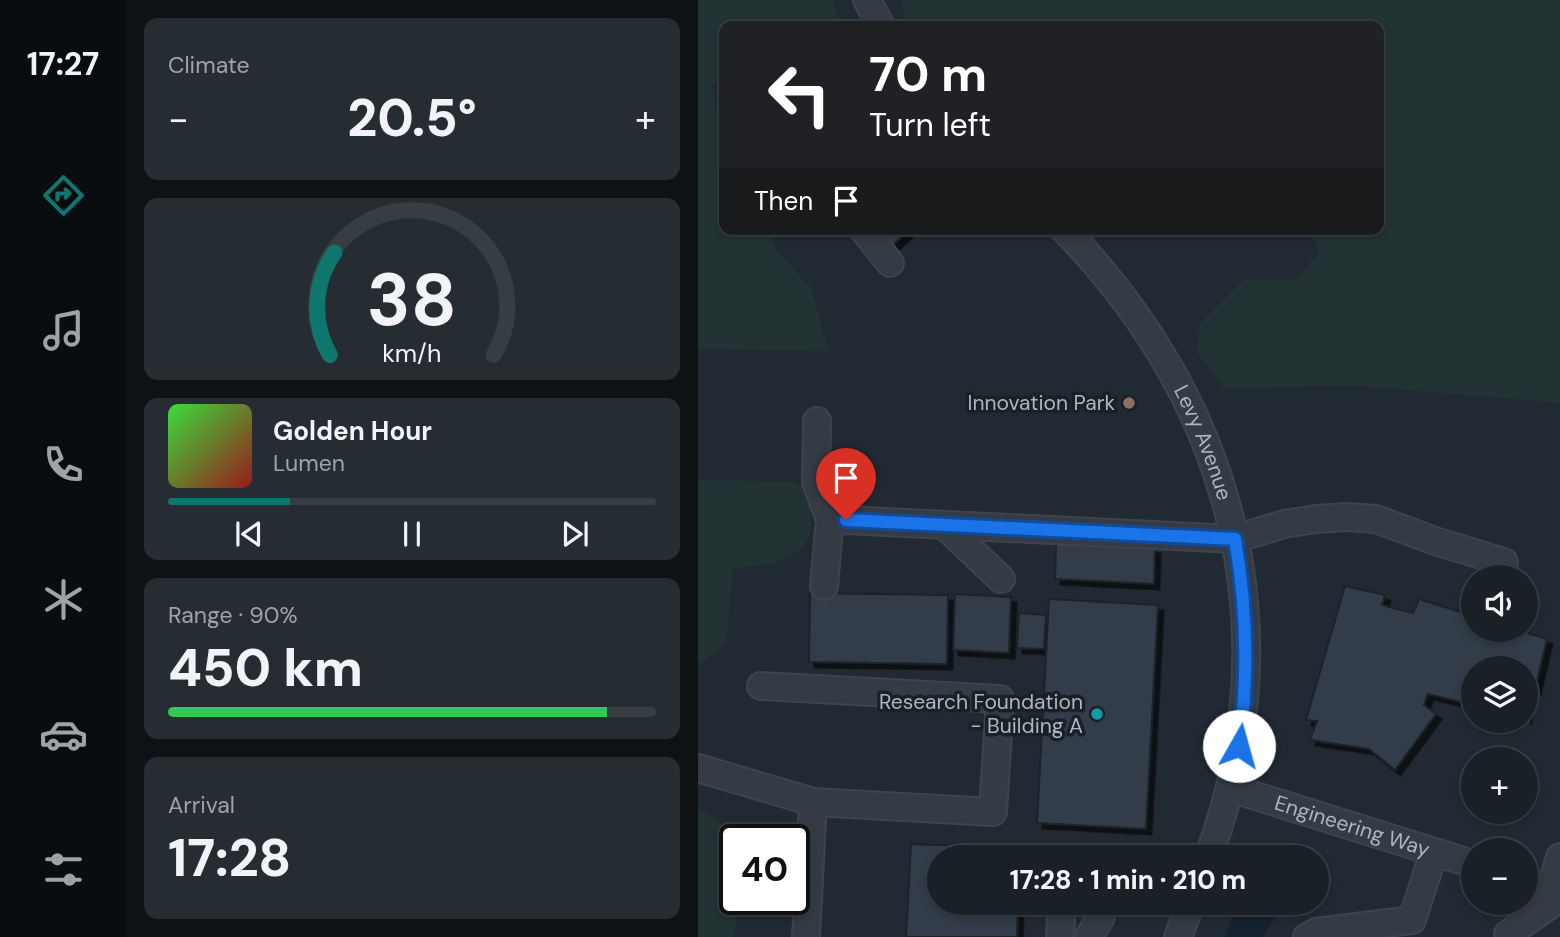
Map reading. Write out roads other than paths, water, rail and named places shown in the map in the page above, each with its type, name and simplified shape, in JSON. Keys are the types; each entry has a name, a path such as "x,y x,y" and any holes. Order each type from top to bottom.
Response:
{"street":[{"path":"867,0 878,21"},
{"path":"868,235 890,263"},
{"name":"Levy Avenue","path":"1069,235 1112,282 1158,346 1180,383 1221,482 1235,539 1246,625 1246,677 1240,741 1230,788 1212,845"},
{"path":"817,421 816,482 832,526"},
{"path":"824,586 826,537 835,522 846,520 1235,539 1284,524 1346,517 1376,519 1504,562"},
{"path":"944,525 1001,579"},
{"path":"698,768 813,802 993,813 1000,699 761,686"},
{"name":"Engineering Way","path":"1230,788 1461,860"},
{"path":"806,937 813,802"},
{"path":"1307,937 1316,932 1412,920 1434,852"},
{"path":"1508,934 1557,893 1560,857"},
{"path":"1538,886 1557,893"},
{"path":"1060,937 1061,915"},
{"path":"1089,937 1101,915"},
{"path":"1178,937 1186,915"}],"water":[{"path":"1233,915 1277,915 1263,937 1225,937"}],"place":[{"name":"Innovation Park","path":"1129,403"},
{"name":"Research Foundation - Building A","path":"1097,714"}]}
